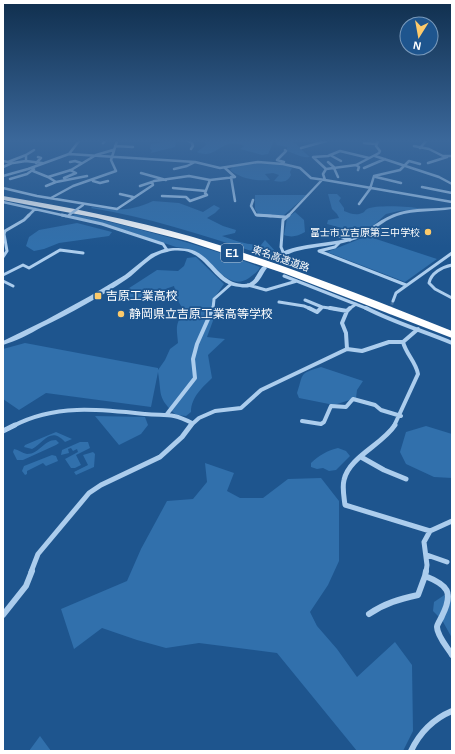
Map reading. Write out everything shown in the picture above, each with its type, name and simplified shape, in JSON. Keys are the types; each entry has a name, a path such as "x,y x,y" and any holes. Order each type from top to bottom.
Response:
{"highway":[{"name":"東名高速道路","path":"3,194 136,220 225,245 316,275 452,328"},
{"name":"東名高速道路","path":"3,198 110,219 195,241 314,281 452,335"}],"street":[{"path":"10,179 18,176"},
{"path":"64,178 68,176"},
{"path":"46,186 56,182 86,176"},
{"path":"51,198 56,194 76,185 101,176"},
{"path":"156,176 166,180"},
{"path":"140,186 152,182 192,176"},
{"path":"194,176 210,180 235,177 234,176"},
{"path":"309,176 311,178 370,189 452,202"},
{"path":"283,252 281,247 283,222 285,217 295,210 323,180 323,176"},
{"path":"359,204 370,189 374,176"},
{"path":"375,176 401,183"},
{"path":"436,176 452,184"},
{"path":"48,177 56,182"},
{"path":"231,177 235,201"},
{"path":"90,180 95,180 100,183 108,181"},
{"path":"162,196 186,198 190,201 207,195 205,193 210,180"},
{"path":"3,188 84,204 117,208 132,200 133,197 153,185 152,182"},
{"path":"76,185 84,187"},
{"path":"422,187 452,193"},
{"path":"173,188 206,191"},
{"path":"120,194 133,197"},
{"path":"253,200 251,206 256,215 285,217"},
{"path":"3,202 102,224 163,244 166,250"},
{"path":"68,216 84,204"},
{"path":"276,258 283,252 350,240 360,236 393,215 412,211 452,208"},
{"path":"3,257 7,251 4,243 5,231 24,220 35,209"},
{"path":"319,231 335,234 350,240"},
{"path":"339,243 335,247 319,251 406,285"},
{"path":"3,275 23,265 29,268 60,250 83,253"},
{"path":"3,343 40,327 136,271 150,256 166,250 183,250 194,252 220,276 235,286 248,285 266,290 298,281"},
{"path":"393,301 396,293 452,253"},
{"path":"452,265 446,266 433,275 430,278 429,283 435,289 452,298"},
{"path":"248,285 254,282 264,268"},
{"path":"284,276 356,304 387,319 418,329 452,343"},
{"path":"3,282 13,286"},
{"path":"167,414 176,399 186,391 195,378 193,358 197,344 213,311 214,299 231,284"},
{"path":"305,300 322,307 347,311"},
{"path":"279,302 304,306 317,312 322,307"},
{"path":"347,349 346,333 342,323 347,311 356,304"},
{"path":"387,319 389,314"},
{"path":"3,615 26,586 38,554 89,493 101,485 160,457 182,437 192,423 215,411 241,408 261,390 347,349 362,351 389,342 403,342 418,329"},
{"path":"403,342 404,348 418,368 418,374 401,416 382,441 352,465 345,477 345,505 430,531"},
{"path":"302,421 321,424 324,422 331,406 346,407 353,399 375,405 381,410 401,416"},
{"path":"3,431 26,419 42,414 85,408 152,415 175,415 192,423"},
{"path":"361,457 384,470 406,479"},
{"path":"368,614 395,600 418,595 425,576 427,565 427,555 424,542 430,531 452,521"},
{"path":"427,555 447,562"},
{"path":"425,576 442,583 446,587 449,598 442,618 437,626 438,632 452,655"},
{"path":"411,751 415,742 430,723 445,713 452,711"}],"shaded area":[{"path":"242,176 267,176 270,180 249,179"},
{"path":"278,176 290,176 284,181 274,181"},
{"path":"328,194 337,194 341,198 339,201 344,208 344,211 353,214 360,214 367,209 385,206 420,209 386,214 375,224 360,233 327,224 328,220 339,218 332,209"},
{"path":"255,195 307,195 283,216 258,214 255,209"},
{"path":"153,201 179,203 203,212 214,205 220,208 207,218 223,226 236,230 235,233 222,236 232,240 256,245 261,245 265,240 276,252 274,254 261,254 134,216 91,208 130,209"},
{"path":"295,212 304,220 305,232 295,236 284,235 287,218"},
{"path":"75,214 168,237 260,267 257,272 242,281 228,279 195,251 176,247 110,225 72,216"},
{"path":"77,223 112,232 109,236 59,243 34,251 26,246 29,237 39,230"},
{"path":"367,236 437,259 405,282 327,252"},
{"path":"196,257 224,284 212,301 214,318 207,337 225,339 208,355 212,378 195,397 191,412 186,416 176,415 163,400 160,391 158,372 151,407 46,393 19,410 3,399 3,349 25,343 158,368 158,370 170,349 178,343 178,323 185,312 178,301 174,286 151,296 140,298 125,296 123,292 157,270 178,271 184,266 187,258"},
{"path":"321,367 363,381 357,390 356,398 334,405 299,398 297,393 303,375 309,371"},
{"path":"95,416 145,417 148,425 141,434 119,445"},
{"path":"426,426 452,434 452,478 434,477 406,464 400,452 406,432"},
{"path":"56,432 72,439 65,442 60,437 51,436 47,437 32,449 24,447 25,445"},
{"path":"56,440 59,443 56,445 23,460 17,460 13,452 14,449 27,454 35,452 48,442"},
{"path":"80,442 88,442 90,448 76,455 81,465 71,468 65,459 78,452 77,449 73,451 71,448 68,449 69,453 61,455 62,450"},
{"path":"338,448 346,451 350,456 336,470 329,471 323,468 317,469 311,467 311,463 320,456"},
{"path":"93,452 95,454 94,467 76,475 74,472 88,465 83,455"},
{"path":"52,455 56,456 58,461 46,466 43,463 27,471 27,474 25,475 22,471 24,466"},
{"path":"205,463 234,473 227,491 240,498 263,498 288,479 321,478 339,501 339,561 328,585 310,612 317,626 337,649 357,677 395,642 412,665 413,731 403,751 357,751 277,653 199,643 166,648 102,628 74,649 61,609 127,581 141,549 167,501 193,499 207,482"},
{"path":"446,594 452,594 452,638 442,620 433,611 434,602"},
{"path":"40,736 51,751 29,751"}],"tunnel":[{"path":"390,309 393,301"},
{"path":"389,314 391,308"}],"place":[{"name":"富士市立吉原第三中学校","path":"428,232"},
{"name":"吉原工業高校","path":"98,296"},
{"name":"静岡県立吉原工業高等学校","path":"121,314"}]}
